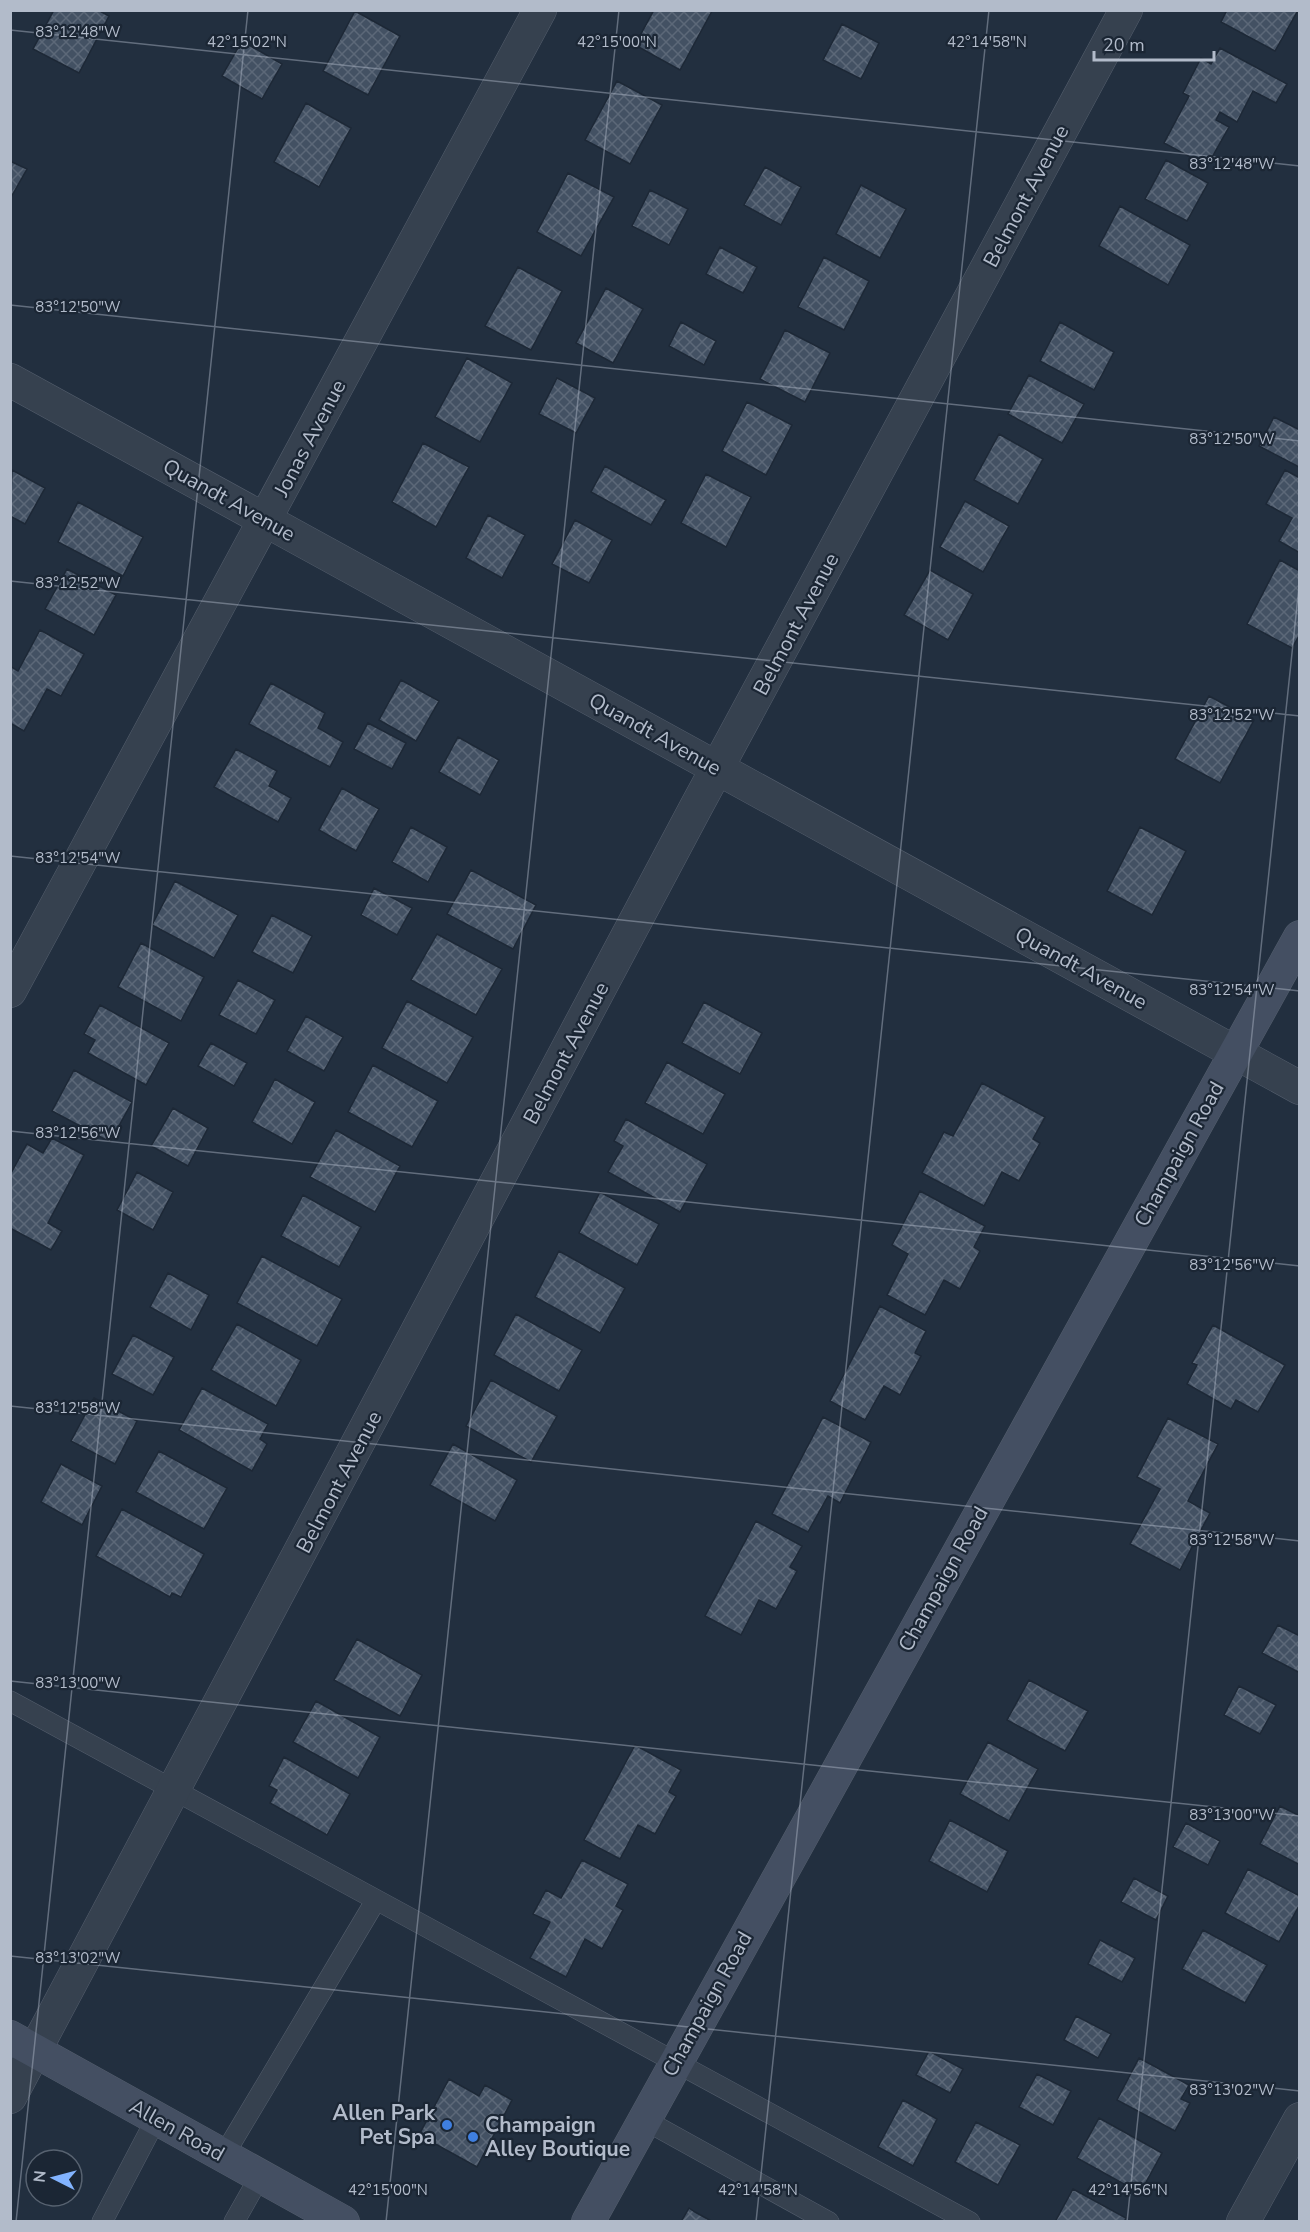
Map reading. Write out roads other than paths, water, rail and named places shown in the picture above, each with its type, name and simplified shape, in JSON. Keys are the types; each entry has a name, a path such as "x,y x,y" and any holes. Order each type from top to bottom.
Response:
{"street":[{"name":"Jonas Avenue","path":"10,992 540,10"},
{"name":"Belmont Avenue","path":"10,2097 23,2044 175,1791 718,769 1126,10"},
{"name":"Quandt Avenue","path":"10,380 1299,1088"},
{"name":"Champaign Road","path":"588,2222 675,2061 1299,937"},
{"name":"Allen Road","path":"23,2044 343,2222"},
{"path":"1243,2222 1299,2119"}],"lane":[{"path":"10,1701 970,2222"},
{"path":"224,2156 376,1900"},
{"path":"102,2222 156,2119"},
{"path":"644,2119 829,2222"},
{"path":"234,2222 260,2176"}],"place":[{"name":"Allen Park Pet Spa","path":"447,2125"},
{"name":"Champaign Alley Boutique","path":"473,2137"}]}
